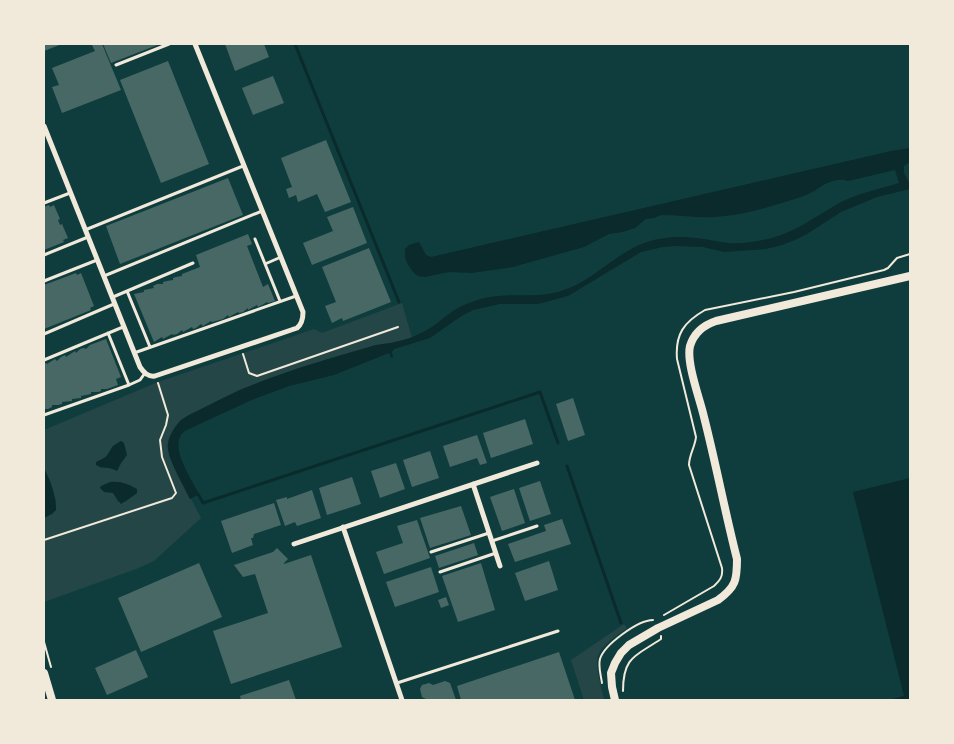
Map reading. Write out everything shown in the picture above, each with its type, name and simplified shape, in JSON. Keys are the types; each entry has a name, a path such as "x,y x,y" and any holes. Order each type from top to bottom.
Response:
{"street":[{"path":"44,126 134,353 145,373 155,376 300,326 303,312 195,44"},
{"path":"615,700 611,673 621,653 629,645 658,628 718,600 726,594 737,576 737,559 691,366 690,345 696,333 716,320 910,276"},
{"path":"294,544 536,463"},
{"path":"473,484 500,566"},
{"path":"343,528 402,700"},
{"path":"44,673 52,700"}],"lane":[{"path":"116,65 169,44"},
{"path":"85,230 244,166"},
{"path":"44,203 70,192"},
{"path":"104,276 262,211"},
{"path":"44,255 88,237"},
{"path":"255,239 280,301"},
{"path":"265,264 280,257"},
{"path":"44,281 97,260"},
{"path":"112,297 193,263"},
{"path":"127,291 150,347"},
{"path":"134,353 296,296"},
{"path":"44,334 115,304"},
{"path":"44,360 124,326"},
{"path":"108,333 129,385"},
{"path":"44,415 129,385 140,380 145,373"},
{"path":"492,541 537,526"},
{"path":"431,552 490,533"},
{"path":"440,572 496,553"},
{"path":"397,683 558,631"}],"path":[{"path":"660,617 714,586 723,574 689,465 689,458 696,437 678,359 677,349 681,331 696,315 705,310 794,292 884,270 897,258 910,254"},
{"path":"240,347 249,372 258,376 398,327"},
{"path":"44,540 172,498 176,493 162,456 160,440 168,415 155,376"},
{"path":"623,694 623,679 630,660 661,639 658,628"}],"shaded area":[{"path":"910,148 910,162 904,166 904,173 908,181 910,181 910,189 877,197 841,212 795,240 766,249 724,252 703,247 677,246 641,252 568,296 538,304 500,304 473,310 430,338 394,349 392,352 393,357 391,358 389,353 334,375 289,386 254,399 188,429 181,435 179,449 180,457 199,494 190,499 172,463 168,448 169,440 173,430 181,420 254,384 335,357 415,336 429,329 464,305 480,299 558,292 585,280 619,256 647,242 677,237 725,243 746,243 774,238 813,219 841,202 899,183 895,170 848,181 827,183 800,197 744,213 705,217 661,215 646,219 635,228 609,234 584,247 513,267 472,273 449,272 425,277 418,276 413,272 405,257 405,249 409,245 419,242 426,255 431,257"},
{"path":"402,303 412,338 376,345 299,368 239,390 181,421 173,431 169,456 201,518 154,561 44,602 44,518 56,510 56,501 44,468 44,430 158,382 314,329 322,333","holes":["121,441 125,458 117,470 110,467 100,468 103,458 108,455 113,446","117,482 128,485 137,493 125,502 118,502 113,493"]},
{"path":"121,441 124,443 127,455 117,471 96,465 96,462 106,457 113,446"},
{"path":"44,468 54,494 56,510 44,518"},
{"path":"910,478 910,700 888,700 904,696 853,492"},
{"path":"110,482 127,484 137,489 137,493 121,504 113,493 104,492 100,488"},
{"path":"624,624 627,628 614,637 600,651 597,658 598,674 604,700 584,700 571,660"}],"building":[{"path":"44,44 62,44 44,51"},
{"path":"102,44 121,90 62,113 52,87 59,85 52,68 95,51 92,45"},
{"path":"103,44 160,44 111,63"},
{"path":"225,44 264,44 269,57 235,71"},
{"path":"168,61 209,164 161,183 120,80"},
{"path":"273,76 284,103 253,115 242,88"},
{"path":"326,140 351,202 325,212 317,194 298,202 296,195 289,198 286,189 292,187 281,158"},
{"path":"228,178 243,215 120,264 106,226"},
{"path":"49,205 50,207 54,205 60,219 58,220 60,225 62,224 68,238 63,240 64,242 44,250 44,207"},
{"path":"353,207 367,243 312,265 303,243 333,231 327,217"},
{"path":"248,234 252,244 247,246 263,287 268,284 275,301 267,302 258,307 257,305 248,310 248,308 243,312 238,312 229,317 228,315 223,319 211,321 203,326 201,324 193,329 192,327 183,332 182,330 177,334 172,334 163,339 162,337 154,342 134,294 154,288 153,286 157,284 163,284 163,282 173,280 173,278 182,276 182,274 200,267 196,255"},
{"path":"369,248 391,302 343,321 342,318 332,323 325,306 336,302 322,267"},
{"path":"76,273 77,275 81,273 94,306 90,308 91,310 44,329 44,285"},
{"path":"106,339 121,377 116,379 118,385 101,389 98,392 91,392 91,394 81,396 81,398 72,399 72,401 62,402 62,404 52,405 48,409 44,409 44,364 55,359 57,361 65,355 66,357 75,351 76,353 80,349 86,349 90,345"},
{"path":"573,398 585,435 568,441 556,404"},
{"path":"525,419 533,444 491,458 483,433"},
{"path":"477,435 487,463 480,465 477,458 450,467 443,446"},
{"path":"430,451 439,478 412,487 403,460"},
{"path":"396,463 405,489 380,498 371,471"},
{"path":"352,477 361,504 327,515 319,488"},
{"path":"540,481 551,514 530,521 519,488"},
{"path":"514,489 525,523 502,531 490,497"},
{"path":"312,490 321,518 297,526 295,522 285,526 276,500 287,497 287,499"},
{"path":"274,503 281,525 254,534 253,538 251,538 253,545 232,553 221,521"},
{"path":"461,506 471,535 430,548 420,518"},
{"path":"562,519 571,544 515,562 508,544 546,531 544,525"},
{"path":"417,520 430,558 384,574 376,552 403,543 397,526"},
{"path":"474,543 478,555 439,568 435,556"},
{"path":"277,548 288,559 284,564 311,555 342,647 231,684 213,631 268,613 255,574 243,577 234,565 273,552"},
{"path":"549,561 558,590 525,601 515,573"},
{"path":"199,563 222,617 141,652 118,598"},
{"path":"481,563 495,610 458,622 442,576"},
{"path":"431,567 439,592 395,607 386,582"},
{"path":"446,597 449,605 441,608 438,600"},
{"path":"136,650 148,677 107,695 95,668"},
{"path":"559,652 575,700 461,700 457,686"},
{"path":"289,680 296,700 241,700 240,696"},
{"path":"445,681 450,683 456,700 427,700 422,697 420,689 422,685 429,683 433,685"}],"waterway":[{"path":"295,44 399,302"},
{"path":"198,494 203,503 540,392 558,443"},
{"path":"567,466 621,623"}]}
